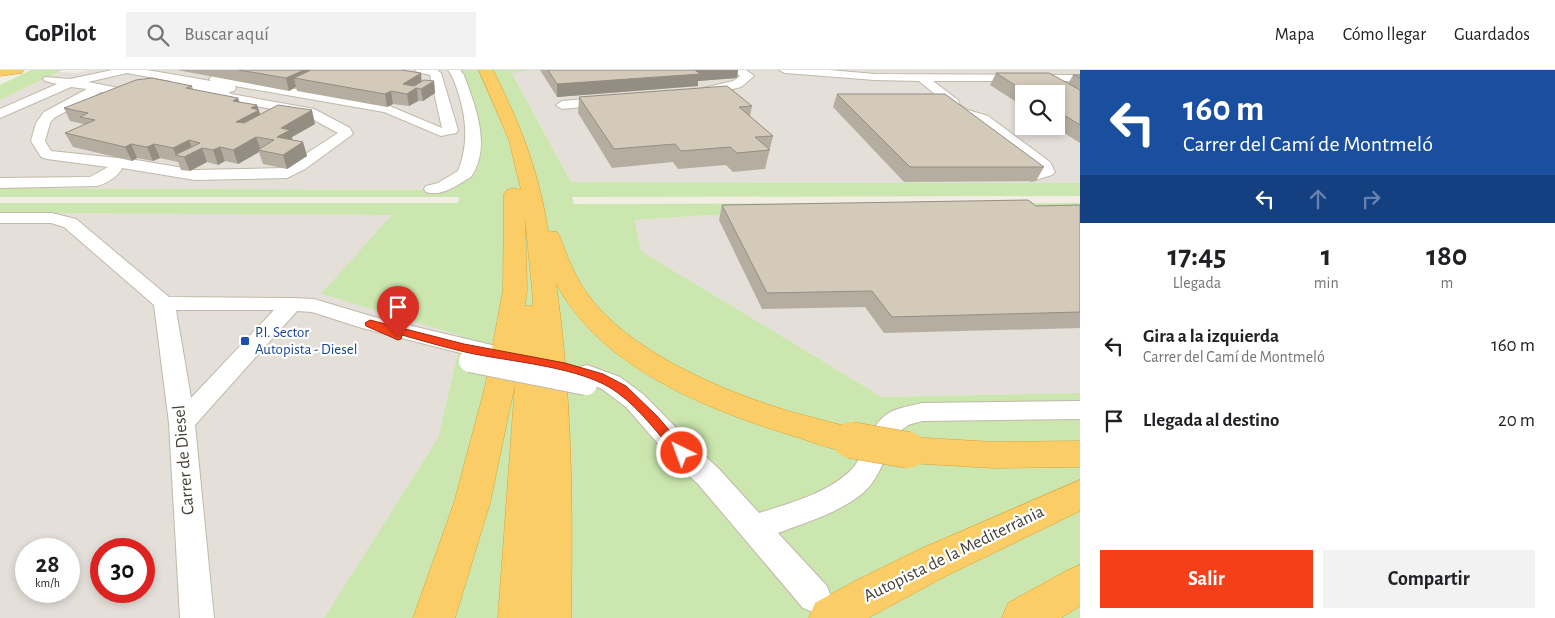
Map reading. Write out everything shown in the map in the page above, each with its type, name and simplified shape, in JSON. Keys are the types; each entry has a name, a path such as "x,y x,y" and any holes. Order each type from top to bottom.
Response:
{"highway":[{"path":"0,72 17,70"},
{"path":"474,70 490,104 515,175 545,291 550,341 555,494 550,618"},
{"path":"486,70 505,110 522,221 529,291 531,340 520,618"},
{"path":"515,175 535,187 554,255 564,275 589,313 607,330 657,366 729,402 769,417 851,440 908,450 947,454 1021,456 1080,454"},
{"path":"434,618 472,503 500,387 515,290 515,175"},
{"name":"Autopista de la Mediterrània","path":"823,608 867,596 924,567 1080,495"},
{"path":"1024,618 1080,584"}],"street":[{"path":"0,102 61,81 103,70"},
{"path":"0,108 61,81 127,70 174,74 387,110 441,132 449,132 451,130 435,73 416,73"},
{"path":"432,189 443,188 465,174 475,137 474,124 458,75 454,70"},
{"path":"785,70 875,77 918,74 1080,78"},
{"path":"686,96 737,84 746,72"},
{"path":"174,74 288,98 290,104 175,85 174,74"},
{"path":"918,74 954,103 953,106 957,109 983,119 1045,165 1047,172 1032,176"},
{"path":"1036,77 1050,85"},
{"path":"0,121 56,97 59,94 61,81"},
{"path":"0,114 61,81 99,88 124,93 182,89 309,112 345,131 346,134 300,166 287,172 195,175 136,165 46,154 38,141 43,123 62,106 99,88"},
{"path":"562,105 620,100"},
{"path":"424,125 446,111"},
{"path":"0,182 90,182 97,181 114,169"},
{"path":"0,218 52,218 70,223 164,303 292,304 328,309 370,323 586,378 682,453 708,476 823,608"},
{"name":"Carrer de Diesel","path":"164,303 182,423 197,618"},
{"path":"182,423 292,304"},
{"path":"370,323 398,337 470,361 586,378"},
{"path":"754,528 796,514 852,485 865,472 886,429 892,423 905,416 922,412 1080,410"}],"shaded area":[{"path":"90,70 459,70 472,101 482,136 475,174 450,190 0,188 0,100 58,72 77,73"},
{"path":"531,70 1080,70 1080,183 571,182 512,72"},
{"path":"1080,209 1080,393 882,397 641,251 635,220 709,215"},
{"path":"0,213 393,215 321,294 462,336 438,438 324,618 0,618"}],"green space":[{"path":"31,70 62,70 0,100 0,85"},
{"path":"459,70 531,70 512,73 571,182 1080,183 1080,196 572,197 574,204 1080,203 1080,209 709,215 635,220 641,251 882,397 1080,393 1080,618 324,618 438,438 462,336 321,294 392,215 0,213 0,203 458,203 459,197 0,197 0,188 450,190 475,174 481,136 472,101"}],"building":[{"path":"239,70 304,70 286,78"},
{"path":"311,70 401,70 421,73 403,84 414,86 424,80 434,81 421,89 416,88 407,94 391,91 385,94 294,78"},
{"path":"548,70 695,70 700,74 557,84"},
{"path":"996,73 1049,73 1080,90 1080,125 1065,116 1065,85 1015,85"},
{"path":"152,78 192,86 186,88 238,98 233,101 257,105 251,108 259,110 236,122 244,123 278,105 312,110 281,128 290,130 277,137 303,142 283,155 258,150 274,140 256,137 233,150 220,147 213,150 202,148 184,157 175,155 200,143 189,140 173,148 154,144 147,147 131,144 125,147 65,133 95,120 80,117 88,113 64,108 136,80"},
{"path":"727,86 752,106 739,107 773,136 755,137 770,150 737,153 730,147 681,151 675,144 614,149 579,97"},
{"path":"837,94 945,94 1044,167 910,167"},
{"path":"1028,200 1036,206 1080,205 1080,312 892,317 872,291 767,293 722,205"}],"place":[{"name":"P.I. Sector Autopista - Diesel","path":"245,341"}],"route":[{"path":"398,337 370,323 464,348 565,367 598,377 622,390 635,401 682,453"}]}
